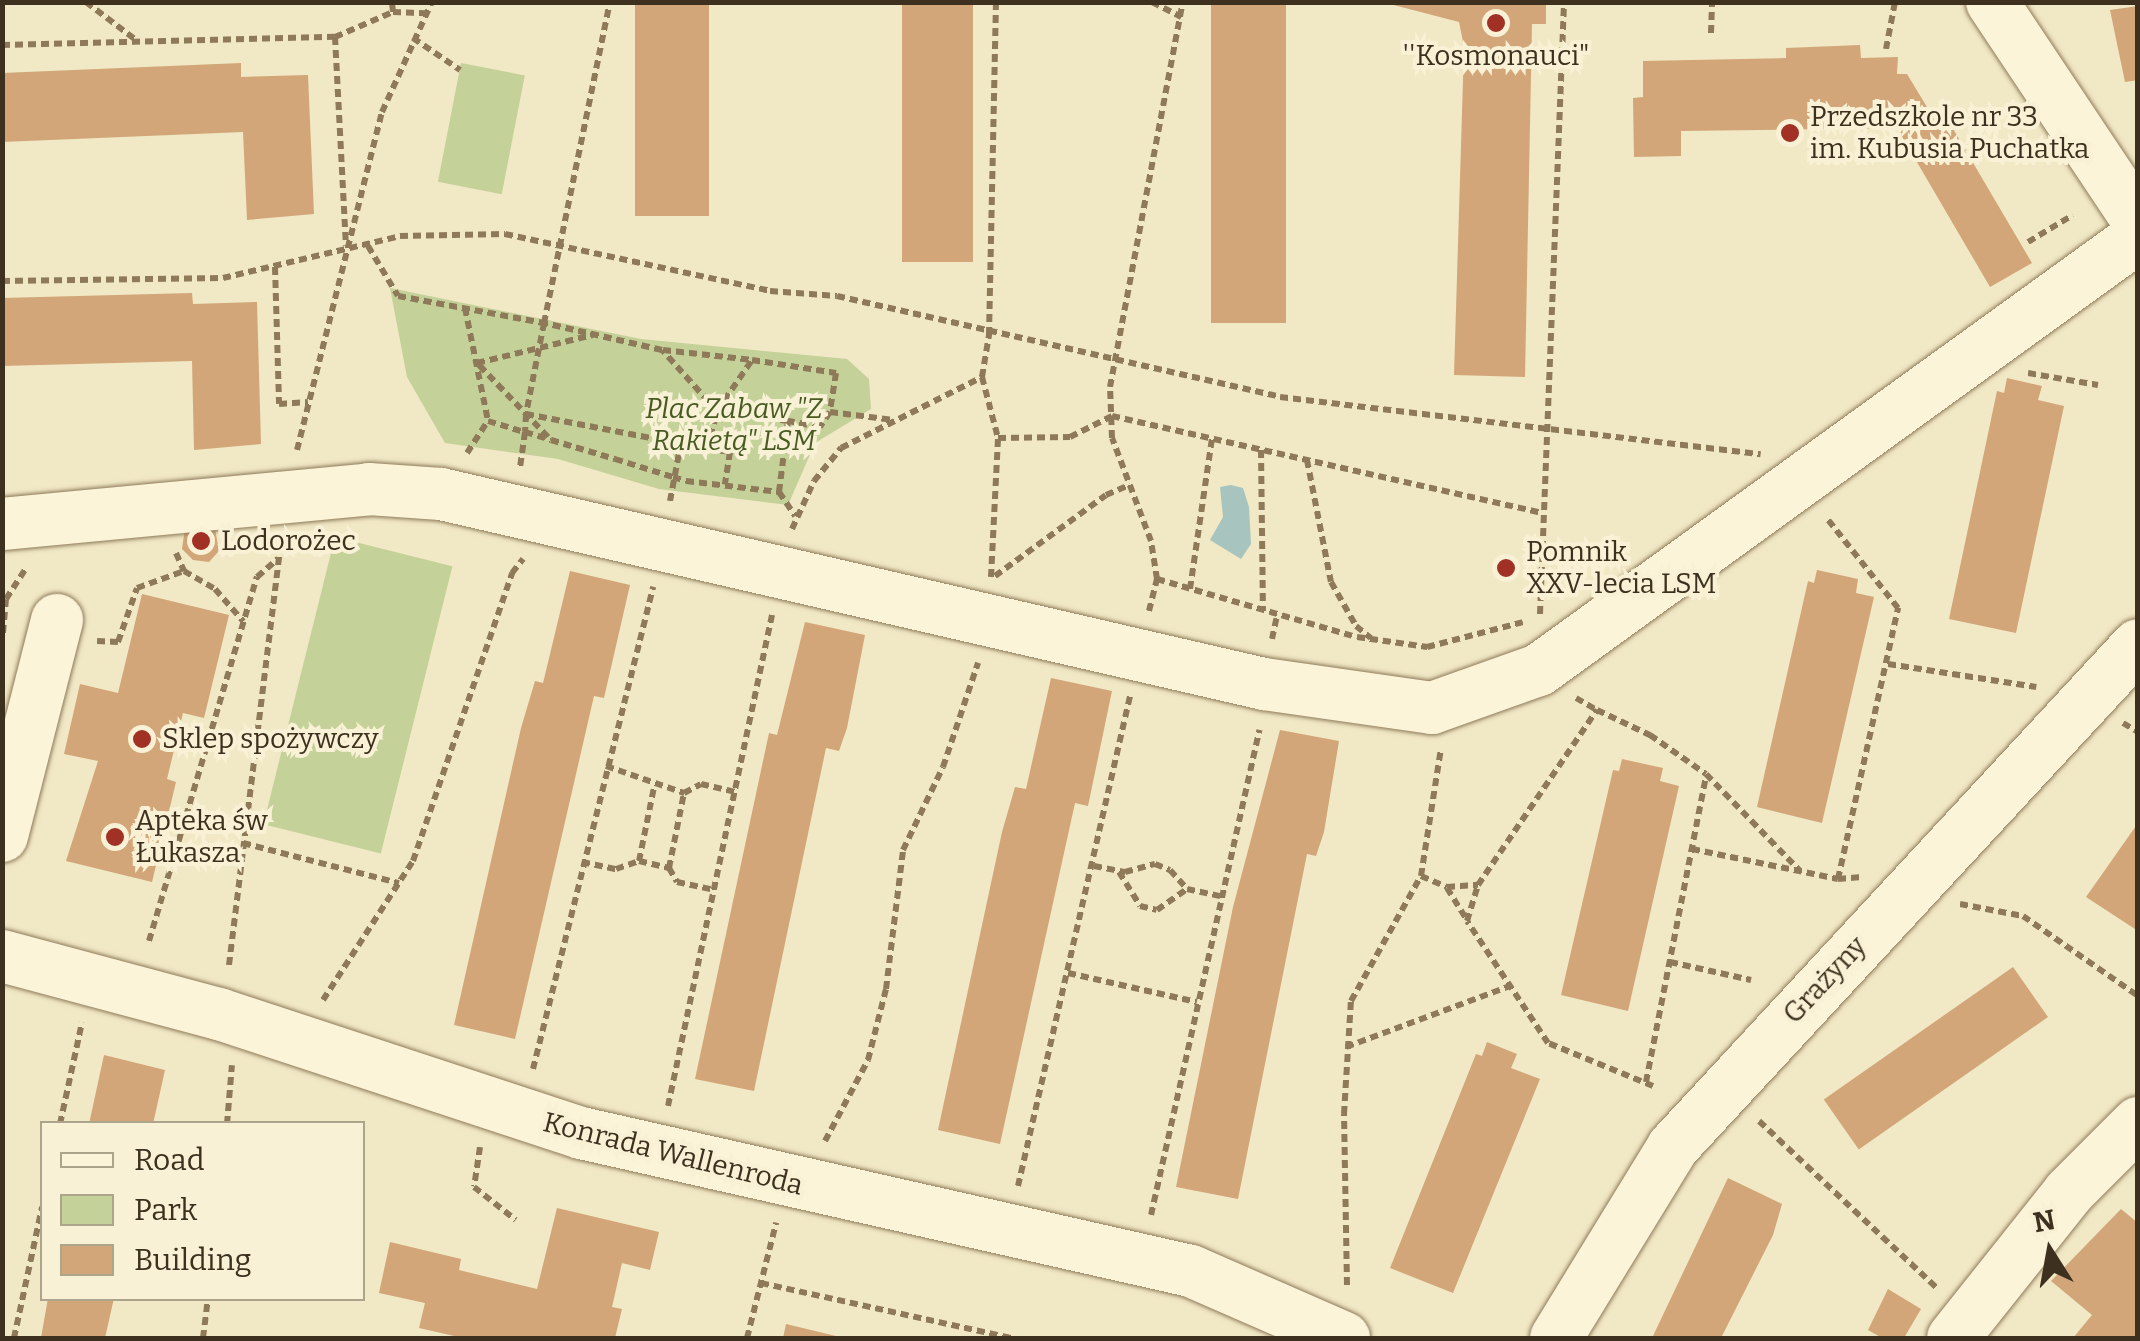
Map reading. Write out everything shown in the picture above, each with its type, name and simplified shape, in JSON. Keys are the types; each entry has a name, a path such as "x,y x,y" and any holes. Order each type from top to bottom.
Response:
{"street":[{"path":"1998,4 2138,221"},
{"path":"2,524 369,488 441,494 663,547 991,600 1138,654 1270,685 1376,705 1444,706 1539,670 1808,470 2138,237"},
{"path":"2,836 37,631"},
{"name":"Grażyny","path":"1556,1338 1673,1147 2136,649"},
{"name":"Konrada Wallenroda","path":"2,956 218,1013 581,1133 1191,1271 1344,1338"},
{"path":"1947,1315 2138,1123"}],"path":[{"path":"86,2 137,41"},
{"path":"392,2 393,12"},
{"path":"229,965 286,496 382,112 432,2"},
{"path":"526,414 610,2"},
{"path":"1152,2 1181,17"},
{"path":"1017,1188 1157,579 1152,541 1112,438 1114,355 1183,2"},
{"path":"1564,2 1541,513 1539,670 1596,710 1650,736 1706,774 1800,871"},
{"path":"1711,33 1712,2"},
{"path":"1886,48 1895,2"},
{"path":"2,44 335,37 393,12 426,13"},
{"path":"335,37 346,252"},
{"path":"413,38 460,70"},
{"path":"2028,242 2073,215"},
{"path":"2,281 223,278 346,252 400,236 468,233 560,242 770,291 837,296 1042,348 1114,355 1280,397 1808,470 1898,608 1838,880 1692,848"},
{"path":"368,246 398,296 599,334 662,350 836,373 830,412 820,427 717,411 662,350"},
{"path":"275,267 279,404 308,402"},
{"path":"465,308 488,421 673,477 779,492"},
{"path":"477,363 599,334"},
{"path":"707,449 717,411 752,360"},
{"path":"477,363 551,440"},
{"path":"823,1146 868,1060 886,989 903,850 944,766 991,600 998,438 982,377"},
{"path":"830,412 898,420"},
{"path":"526,414 730,452 725,486"},
{"path":"998,438 1070,438 1112,416 1541,513"},
{"path":"788,422 779,492 795,517"},
{"path":"1190,588 1212,439"},
{"path":"673,477 681,443"},
{"path":"1261,450 1264,611"},
{"path":"1307,460 1331,582 1356,626 1372,639"},
{"path":"991,600 1106,495 1130,485"},
{"path":"157,509 184,571 215,590 244,622"},
{"path":"60,519 6,599 37,631 118,642 137,588 184,571"},
{"path":"323,1000 413,862 512,572 556,520"},
{"path":"532,1070 663,547"},
{"path":"149,942 257,577 278,559"},
{"path":"1157,579 1372,639 1427,647 1540,616"},
{"path":"1888,664 2036,687"},
{"path":"1151,1217 1270,685"},
{"path":"1348,1285 1346,1047 1351,1001 1421,876 1444,706"},
{"path":"1468,921 1478,885 1596,710"},
{"path":"606,766 644,774 654,786 684,793 701,784 734,792"},
{"path":"1447,887 1548,1043 1650,1084 1706,774"},
{"path":"638,860 654,786"},
{"path":"684,793 669,868 677,882 714,890"},
{"path":"244,843 399,882"},
{"path":"582,862 616,869 638,860 669,868"},
{"path":"1094,866 1118,871 1155,864 1170,870 1187,890 1220,896"},
{"path":"1118,871 1140,906 1158,910 1187,890"},
{"path":"1421,876 1447,887 1478,885"},
{"path":"1955,904 2023,916 2138,996"},
{"path":"1670,962 1751,980"},
{"path":"1068,973 1197,1002"},
{"path":"1346,1047 1510,986"},
{"path":"61,1121 84,1011"},
{"path":"227,1121 233,1054"},
{"path":"1752,1114 1947,1315"},
{"path":"481,1140 474,1187 516,1220"},
{"path":"747,1338 778,1212"},
{"path":"14,1338 40,1216"},
{"path":"761,1283 1012,1338"},
{"path":"203,1338 208,1301"}],"green space":[{"path":"461,63 525,75 502,194 438,182"},
{"name":"Plac Zabaw \"Z Rakietą\" LSM","path":"390,288 641,339 847,359 869,379 871,409 815,443 788,505 659,489 558,459 445,443 407,377"},
{"path":"335,537 452,566 381,853 263,824"}],"water":[{"path":"1220,487 1243,488 1249,507 1251,544 1241,559 1210,540 1223,517"}],"building":[{"path":"635,2 709,2 709,216 635,216"},
{"path":"902,2 973,2 973,262 902,262"},
{"path":"1211,2 1286,2 1286,323 1211,323"},
{"path":"1382,2 1546,2 1546,24 1532,24 1525,377 1454,375 1464,47 1459,22"},
{"path":"2138,6 2138,80 2125,82 2110,10"},
{"path":"1860,45 1861,58 1898,57 1897,74 1907,74 1939,127 1949,122 2032,263 1990,287 1897,128 1681,131 1681,156 1634,157 1633,98 1643,97 1643,61 1786,58 1786,48"},
{"path":"241,63 241,77 308,75 314,214 247,220 243,132 2,142 2,73"},
{"path":"192,293 193,304 257,302 261,444 194,450 192,361 2,366 2,298"},
{"path":"2007,378 2042,386 2038,400 2064,406 2016,633 1949,619 1997,391 2004,393"},
{"name":"Lodorożec","path":"214,523 219,551 209,562 193,560 182,549 185,528"},
{"path":"1817,570 1858,579 1856,593 1874,597 1822,823 1757,807 1808,581 1814,583"},
{"path":"570,571 630,585 604,698 594,696 515,1039 454,1025 521,728 535,681 543,683"},
{"path":"142,594 229,615 204,718 183,713 167,779 176,782 152,882 66,861 98,761 64,754 80,684 118,693"},
{"path":"805,622 865,635 847,728 839,751 826,748 754,1091 695,1079 769,733 777,735"},
{"path":"1051,678 1112,691 1088,806 1075,803 1000,1144 938,1130 1002,832 1015,787 1026,789"},
{"path":"1280,730 1339,741 1324,832 1316,856 1307,854 1238,1199 1176,1187 1233,907"},
{"path":"1622,759 1663,768 1660,781 1679,786 1628,1011 1561,995 1613,770 1619,771"},
{"path":"2138,823 2138,931 2086,897"},
{"path":"2013,967 2048,1017 1859,1149 1824,1099"},
{"path":"1487,1042 1517,1054 1511,1068 1540,1079 1453,1293 1390,1268 1476,1054 1482,1056"},
{"path":"104,1055 165,1070 154,1121 90,1121"},
{"path":"1728,1178 1782,1204 1773,1235 1721,1338 1652,1338"},
{"path":"557,1208 659,1232 650,1270 622,1263 612,1307 622,1309 615,1338 463,1338 419,1328 425,1303 379,1293 390,1242 461,1259 459,1270 537,1289"},
{"path":"2121,1209 2138,1223 2138,1338 2073,1338 2092,1315 2051,1281"},
{"path":"1888,1289 1921,1309 1904,1338 1882,1338 1868,1330"},
{"path":"47,1301 113,1301 105,1338 41,1338"},
{"path":"786,1324 840,1337 840,1338 783,1338"}],"place":[{"name":"''Kosmonauci\"","path":"1496,23"},
{"name":"Przedszkole nr 33 im. Kubusia Puchatka","path":"1790,133"},
{"name":"Lodorożec","path":"201,541"},
{"name":"Pomnik XXV-lecia LSM","path":"1506,568"},
{"name":"Sklep spożywczy","path":"142,739"},
{"name":"Apteka św Łukasza","path":"115,837"}]}
